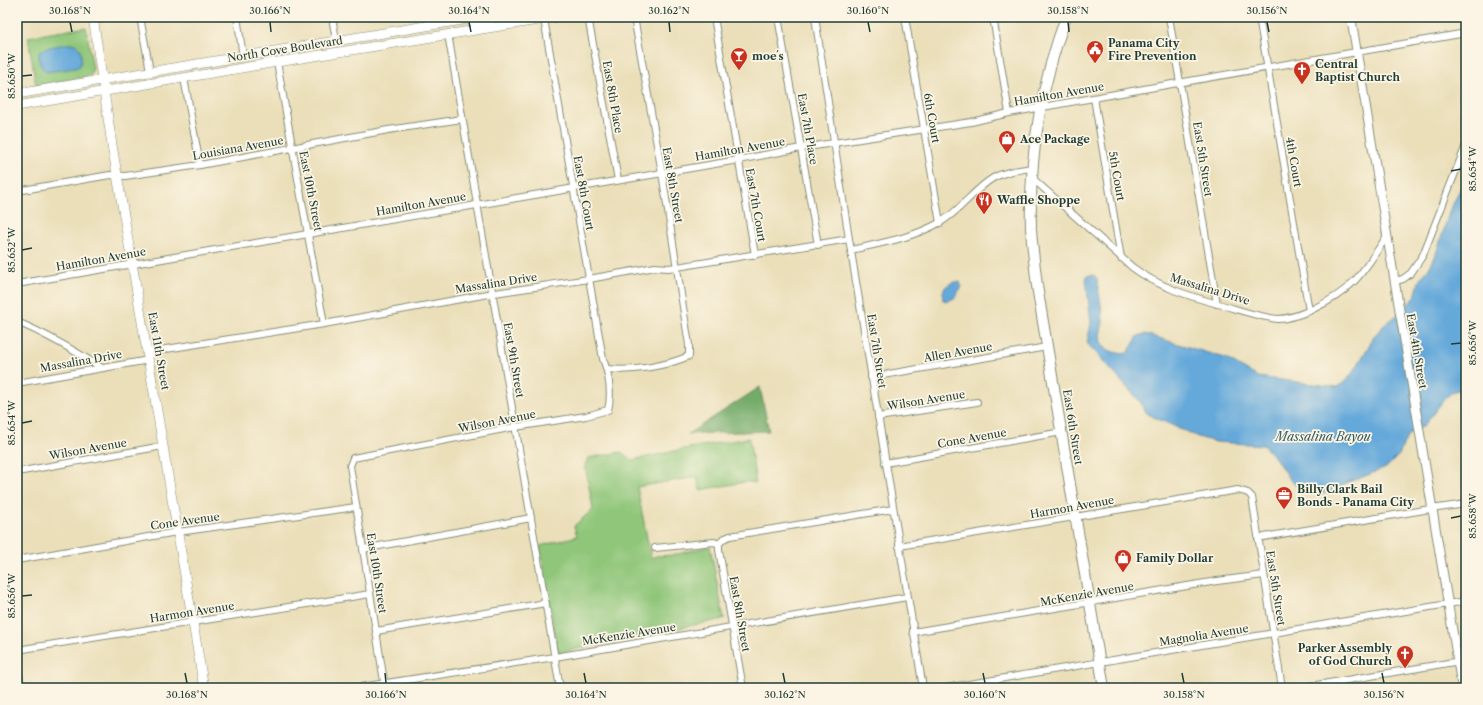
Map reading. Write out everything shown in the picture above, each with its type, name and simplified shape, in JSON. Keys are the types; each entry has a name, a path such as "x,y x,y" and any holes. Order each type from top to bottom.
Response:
{"main road":[{"name":"East 11th Street","path":"93,17 132,264 204,688"},
{"name":"North Cove Boulevard","path":"17,94 336,40 429,21 480,17"},
{"path":"448,34 453,29 462,25 496,17"},
{"name":"North Cove Boulevard","path":"17,106 557,17"},
{"name":"East 6th Street","path":"1066,17 1051,64 1040,108 1032,173 1032,244 1047,348 1104,688"},
{"path":"375,46 396,38 424,32 429,21"},
{"path":"277,62 291,53 327,46 336,40"}],"street":[{"path":"140,17 150,71"},
{"path":"237,17 243,56"},
{"path":"332,17 336,40"},
{"name":"East 8th Place","path":"588,17 618,180"},
{"name":"East 8th Street","path":"607,369 621,371 650,367 681,360 689,356 689,345 662,173 634,17"},
{"name":"East 7th Court","path":"714,17 755,255"},
{"name":"East 7th Place","path":"778,17 818,244"},
{"name":"East 7th Street","path":"815,17 850,250 923,688"},
{"name":"6th Court","path":"905,17 940,223"},
{"path":"993,17 1009,113"},
{"name":"East 5th Street","path":"1169,17 1216,304"},
{"name":"4th Court","path":"1259,17 1308,311"},
{"name":"East 4th Street","path":"1351,17 1448,604 1462,661 1462,688"},
{"name":"East 8th Court","path":"544,19 603,359 607,369"},
{"name":"Hamilton Avenue","path":"17,284 801,148 923,128 971,122 1009,113 1466,33"},
{"name":"East 9th Street","path":"448,34 560,688"},
{"name":"East 10th Street","path":"277,62 324,324"},
{"path":"184,78 200,165"},
{"name":"5th Court","path":"1094,98 1121,258"},
{"name":"Louisiana Avenue","path":"17,191 110,175 118,176 200,165 388,130 462,119"},
{"path":"1395,281 1403,279 1411,273 1423,255 1466,145"},
{"path":"850,250 904,238 940,223 994,178 1010,172 1032,173"},
{"name":"Massalina Drive","path":"1032,173 1121,258 1142,275 1163,286 1216,304 1278,319 1288,318 1308,311 1330,300 1353,284 1365,270 1387,236"},
{"name":"Massalina Drive","path":"17,383 102,368 148,356 492,293 589,279 655,267 677,267 849,239"},
{"path":"17,322 55,340 102,368"},
{"name":"Allen Avenue","path":"871,377 1047,348"},
{"name":"Wilson Avenue","path":"351,461 357,457 515,427 586,416 608,410 610,401 607,369"},
{"name":"Wilson Avenue","path":"878,418 977,402"},
{"name":"Cone Avenue","path":"885,463 1062,432"},
{"name":"Wilson Avenue","path":"17,472 163,446"},
{"name":"East 10th Street","path":"351,461 350,466 356,507 384,686"},
{"name":"Harmon Avenue","path":"899,546 1238,490 1248,493"},
{"name":"East 5th Street","path":"1248,493 1252,497 1282,688"},
{"path":"1258,538 1466,504"},
{"name":"Cone Avenue","path":"17,560 178,532 356,507"},
{"path":"655,548 714,542 719,544 723,538 730,536 893,509"},
{"path":"363,549 531,518"},
{"name":"East 8th Street","path":"719,544 718,550 743,688"},
{"name":"McKenzie Avenue","path":"913,632 1217,581 1264,575"},
{"name":"Harmon Avenue","path":"17,650 370,594"},
{"name":"McKenzie Avenue","path":"354,688 384,686 732,628 907,597"},
{"name":"Magnolia Avenue","path":"945,688 1466,601"},
{"path":"376,631 546,603"},
{"path":"17,660 21,688"},
{"path":"1299,688 1462,661"}],"green space":[{"path":"86,27 93,69 91,75 36,86 28,37"},
{"path":"760,387 769,431 688,434"},
{"path":"749,438 756,483 745,482 700,490 697,477 637,487 651,558 656,556 674,555 710,546 724,619 558,653 540,546 577,536 574,526 593,509 585,465 588,458 621,452 633,460 689,448"}],"water":[{"path":"75,44 79,47 81,55 80,66 46,72 40,63 40,51 50,47"},
{"name":"Massalina Bayou","path":"1466,176 1466,389 1454,391 1445,398 1423,427 1414,429 1407,437 1399,455 1386,468 1344,484 1339,489 1317,494 1300,489 1289,479 1276,459 1263,445 1215,442 1198,437 1147,414 1140,402 1087,343 1091,323 1086,280 1087,276 1091,275 1097,278 1103,322 1100,335 1102,344 1107,349 1114,352 1128,353 1138,336 1145,334 1225,358 1258,377 1338,387 1348,379 1356,368 1375,335 1415,297 1420,278 1428,270 1435,257 1449,213"},
{"path":"955,282 960,282 961,286 956,297 948,301 943,300 944,288"}],"place":[{"name":"Panama City Fire Prevention","path":"1095,64"},
{"name":"moe´s","path":"739,71"},
{"name":"Central Baptist Church","path":"1302,85"},
{"name":"Ace Package","path":"1007,154"},
{"name":"Waffle Shoppe","path":"984,215"},
{"name":"Billy Clark Bail Bonds - Panama City","path":"1284,510"},
{"name":"Family Dollar","path":"1123,573"},
{"name":"Parker Assembly of God Church","path":"1405,669"}]}
